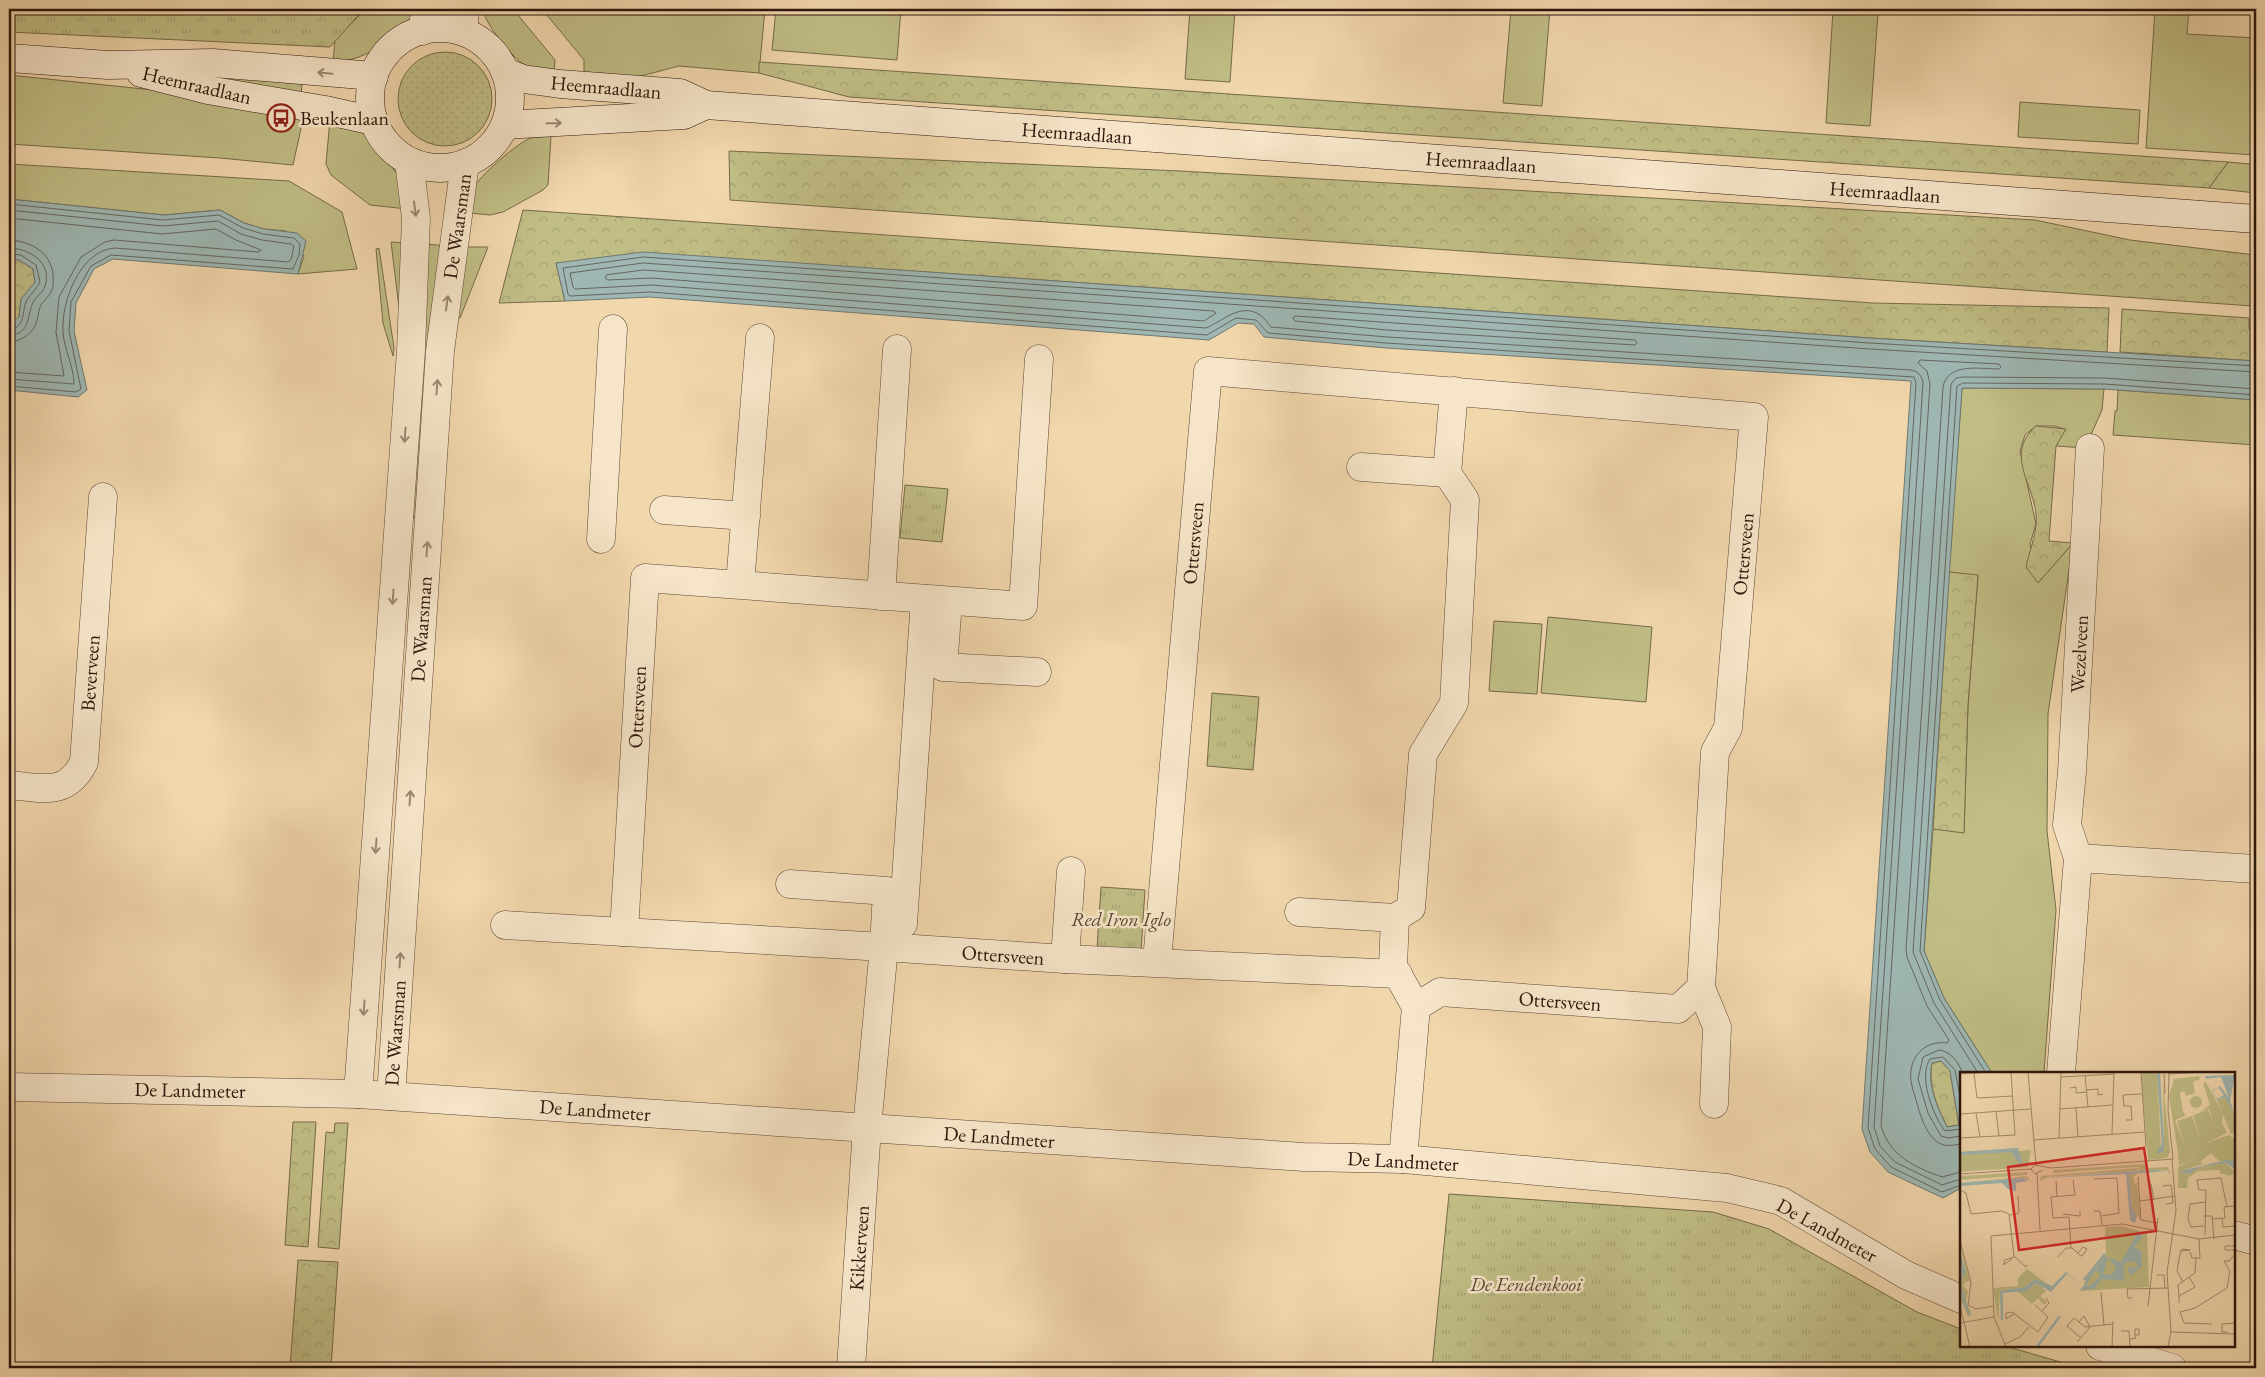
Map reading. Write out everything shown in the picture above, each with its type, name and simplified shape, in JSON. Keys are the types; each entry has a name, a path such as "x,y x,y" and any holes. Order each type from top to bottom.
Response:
{"street":[{"path":"424,20 443,28 464,21 481,42 495,55 505,72 510,90 510,108 505,125 496,141 482,154 466,163 447,168 428,167 409,161 388,144 374,121 371,106 374,76 381,61 392,48 406,38 424,20"},
{"name":"Heemraadlaan","path":"9,58 108,65 213,62 374,76"},
{"name":"Heemraadlaan","path":"108,65 208,90 318,109 374,121"},
{"name":"Heemraadlaan","path":"505,72 523,79 560,84 680,93 706,105 2256,219"},
{"name":"Heemraadlaan","path":"505,125 684,115 706,105"},
{"name":"De Waarsman","path":"358,1094 411,351 416,218 409,161"},
{"name":"De Waarsman","path":"391,1096 440,351 466,163"},
{"path":"601,539 612,329"},
{"path":"740,584 760,338"},
{"path":"881,596 897,348"},
{"name":"Ottersveen","path":"624,932 645,578 1023,606 1039,359"},
{"name":"Ottersveen","path":"1157,962 1208,371 1754,417 1728,728 1715,752 1701,988 1717,1027 1714,1104"},
{"path":"1299,912 1395,918 1411,908 1423,754 1454,703 1465,500 1447,473 1454,391"},
{"name":"Wezelveen","path":"2061,1072 2078,858 2067,825 2072,772 2090,448"},
{"path":"1361,468 1447,473"},
{"name":"Beverveen","path":"9,785 57,788 69,784 78,775 84,762 103,497"},
{"path":"664,510 746,516"},
{"path":"937,600 943,668 1037,672"},
{"path":"867,1128 893,947 937,600"},
{"path":"2078,858 2256,870"},
{"name":"Ottersveen","path":"505,925 893,947 1065,959 1071,871"},
{"path":"790,884 886,891 893,947"},
{"path":"1395,918 1393,966 1416,1007 1403,1159"},
{"path":"1065,959 1398,974"},
{"name":"Ottersveen","path":"1416,1007 1440,992 1678,1009 1701,988"},
{"name":"De Landmeter","path":"9,1087 358,1094 1304,1157 1403,1159 1727,1188 1781,1201 1906,1276 1960,1299"},
{"name":"Kikkerveen","path":"851,1368 867,1128"},
{"path":"2235,1235 2256,1241"},
{"path":"2105,1347 2160,1358"}],"green space":[{"path":"9,9 364,9 330,47 9,32"},
{"path":"366,9 417,9 401,29 381,46 346,61 333,62 335,39"},
{"path":"482,9 513,9 555,60 554,75 534,70 524,65 495,34"},
{"path":"542,9 765,9 759,73 679,66 622,81 584,78 584,60"},
{"path":"776,9 901,9 897,60 772,50"},
{"path":"1190,9 1235,9 1230,82 1185,79"},
{"path":"1511,9 1550,9 1542,106 1503,103"},
{"path":"2155,9 2189,9 2187,34 2256,38 2256,155 2146,148"},
{"path":"1833,10 1878,13 1870,126 1826,123"},
{"path":"445,52 463,55 478,66 489,81 492,99 489,117 478,132 463,143 445,146 427,143 412,132 401,117 398,99 401,81 412,66 427,55"},
{"path":"759,62 2228,162 2209,188 849,97 759,73"},
{"path":"9,75 182,93 304,115 293,165 220,158 9,144"},
{"path":"204,76 302,81 301,98"},
{"path":"2020,102 2140,110 2138,144 2018,137"},
{"path":"330,119 354,125 366,134 402,180 407,209 370,205 331,175 326,164"},
{"path":"551,136 548,185 543,190 503,212 490,215 469,213 473,189 490,169 525,141 533,137"},
{"path":"729,151 1180,171 2035,220 2130,240 2255,255 2253,306 730,200"},
{"path":"2228,162 2250,164 2256,170 2256,193 2209,188"},
{"path":"9,164 289,181 342,212 357,269 298,274 304,256 286,231 264,229 244,223 220,210 164,215 9,199"},
{"path":"523,210 1873,303 2109,308 2107,352 1870,338 898,270 556,263 565,301 499,303"},
{"path":"391,242 405,243 401,324"},
{"path":"426,244 447,246 419,518 410,517"},
{"path":"464,247 488,247 460,318 453,317"},
{"path":"379,248 394,348 393,356 383,323 376,249"},
{"path":"9,259 19,260 33,269 35,283 21,299 19,317 11,324 9,324"},
{"path":"2122,309 2249,318 2249,329 2256,329 2256,361 2120,352"},
{"path":"1962,388 2104,389 2102,410 2085,448 2056,446 2065,429 2054,426 2036,426 2025,435 2020,451 2036,524 2030,544 2038,583 2073,543 2048,714 2047,831 2056,910 2044,1072 1991,1072 1944,998 1924,951 1933,829 1964,832 1968,705 1978,576 1949,572"},
{"path":"2118,390 2256,400 2256,445 2113,435"},
{"path":"2036,426 2066,429 2056,446 2049,541 2073,543 2038,583 2026,567 2036,525 2036,512 2024,474 2022,461 2022,449 2026,438"},
{"path":"905,485 948,489 942,542 900,538"},
{"path":"1949,572 1978,575 1968,705 1964,833 1933,829"},
{"path":"1548,617 1652,627 1646,702 1541,693"},
{"path":"1494,621 1542,624 1537,694 1489,691"},
{"path":"1212,693 1259,697 1253,770 1207,766"},
{"name":"Red Iron Iglo","path":"1101,887 1145,890 1141,951 1097,949"},
{"path":"1941,1061 1950,1071 1959,1125 1947,1127 1934,1096 1931,1080 1932,1063"},
{"path":"293,1122 316,1122 308,1247 285,1245"},
{"path":"335,1123 348,1123 339,1249 318,1247 326,1132 334,1133"},
{"name":"De Eendenkooi","path":"1449,1194 1713,1212 1769,1229 1917,1312 1960,1329 1960,1347 2008,1347 2081,1368 1432,1368"},
{"path":"298,1260 338,1262 331,1368 290,1368"}],"water":[{"path":"9,199 164,215 220,210 244,223 264,229 297,233 306,241 298,274 113,259 94,269 76,303 74,331 87,390 78,397 9,390 9,324 19,317 21,299 35,282 33,269 19,260 9,259"},
{"path":"643,252 1870,338 2256,361 2256,400 2104,389 1962,388 1924,951 1944,998 1991,1072 1960,1072 1960,1189 1943,1198 1888,1172 1870,1152 1862,1129 1911,381 1386,348 1264,337 1254,324 1238,323 1209,340 650,297 565,301 556,263","holes":["1941,1061 1950,1071 1959,1125 1947,1127 1932,1088 1932,1063"]}],"place":[{"name":"Beukenlaan","path":"281,118"}]}
